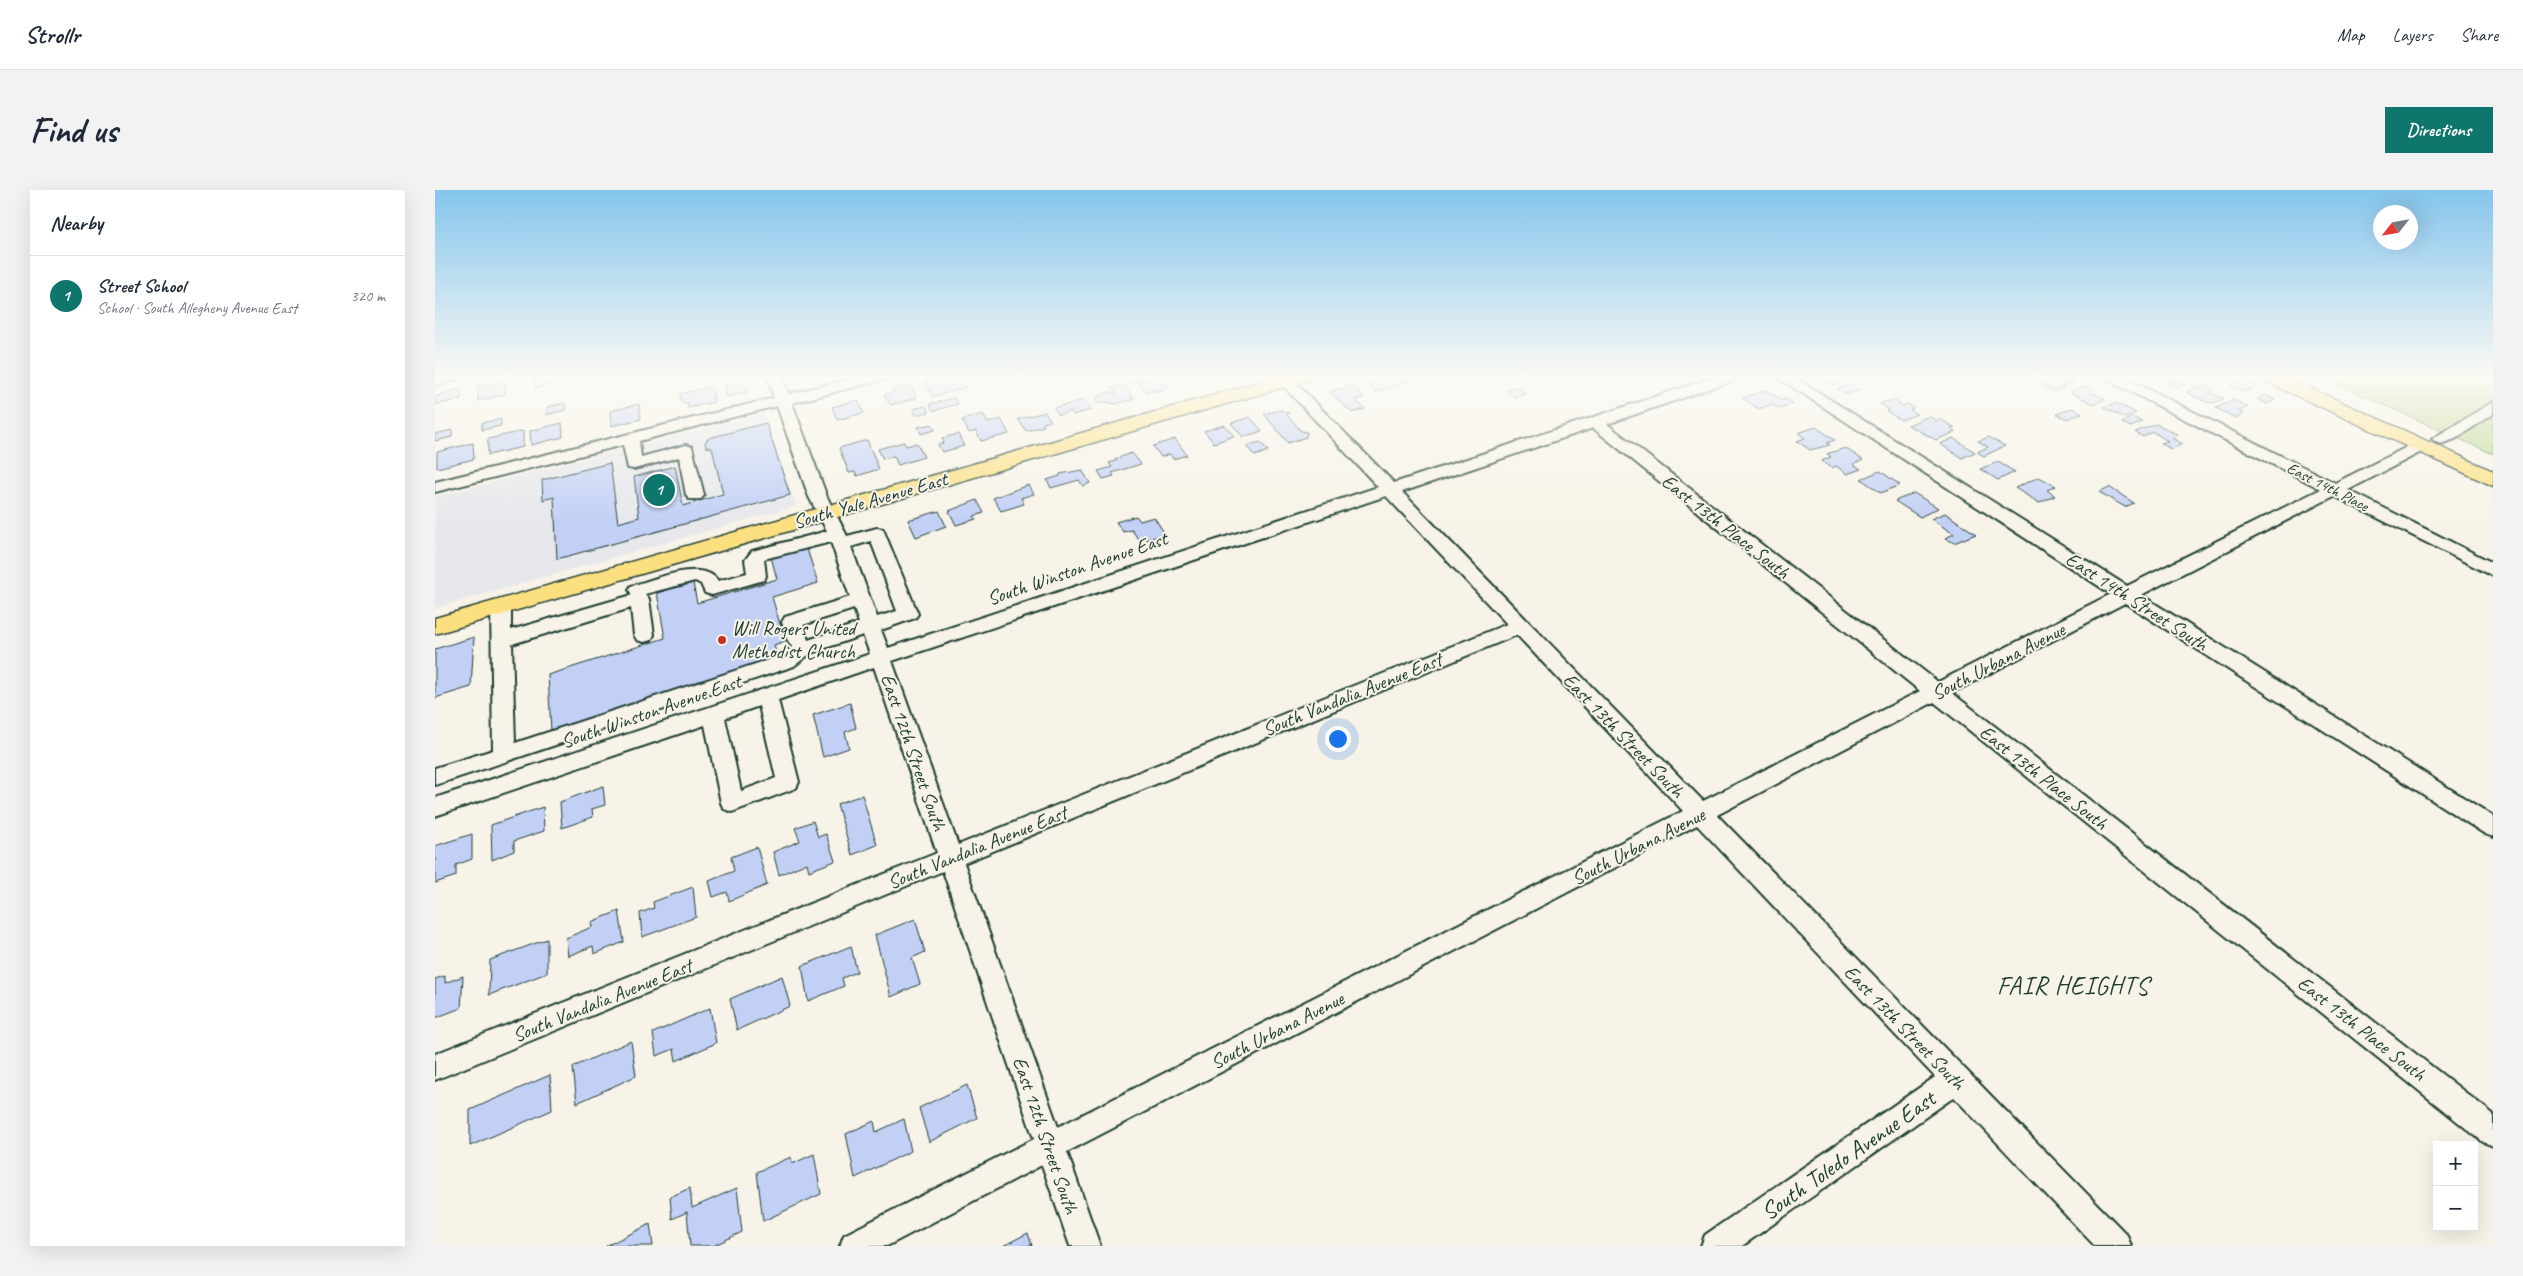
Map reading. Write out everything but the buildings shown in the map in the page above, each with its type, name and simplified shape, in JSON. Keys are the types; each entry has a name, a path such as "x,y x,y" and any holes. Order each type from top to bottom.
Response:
{"main road":[{"name":"South Yale Avenue East","path":"435,626 501,607 637,586 827,513 1126,424"},
{"path":"2385,424 2430,443 2493,464"},
{"path":"2394,424 2493,479"}],"street":[{"path":"435,487 685,424"},
{"name":"East 12th Street South","path":"792,424 818,497 839,540 870,626 1085,1246"},
{"name":"East 13th Street South","path":"1327,424 1519,627 2116,1246"},
{"name":"South Winston Avenue East","path":"435,807 1369,494 1410,485 1588,424"},
{"name":"East 13th Place South","path":"1598,424 2493,1132"},
{"name":"East 14th Street South","path":"1859,424 2493,828"},
{"name":"East 14th Place","path":"2206,424 2493,570"},
{"name":"South Urbana Avenue","path":"855,1246 2127,594 2333,489 2430,443 2449,436 2467,424"},
{"path":"630,438 634,464 686,450 695,495"},
{"path":"435,777 787,661 805,648 908,614 877,533 839,540 808,540 758,555 754,560 757,576 713,589 711,582 704,576 695,575 637,586 502,640"},
{"path":"637,586 644,635"},
{"path":"805,648 797,639 792,622 860,600"},
{"path":"501,607 504,754"},
{"name":"South Vandalia Avenue East","path":"435,1067 1519,627"},
{"path":"714,714 732,803 788,782 767,696"},
{"name":"South Toledo Avenue East","path":"1716,1246 1955,1080"}],"shaded area":[{"path":"720,424 768,424 796,506 435,608 435,497"}],"green space":[{"path":"2427,424 2493,424 2493,454"}],"place":[{"name":"Street School","path":"659,490"},
{"name":"Will Rogers United Methodist Church","path":"722,640"}],"district":[{"name":"FAIR HEIGHTS","path":"2073,985"}]}
